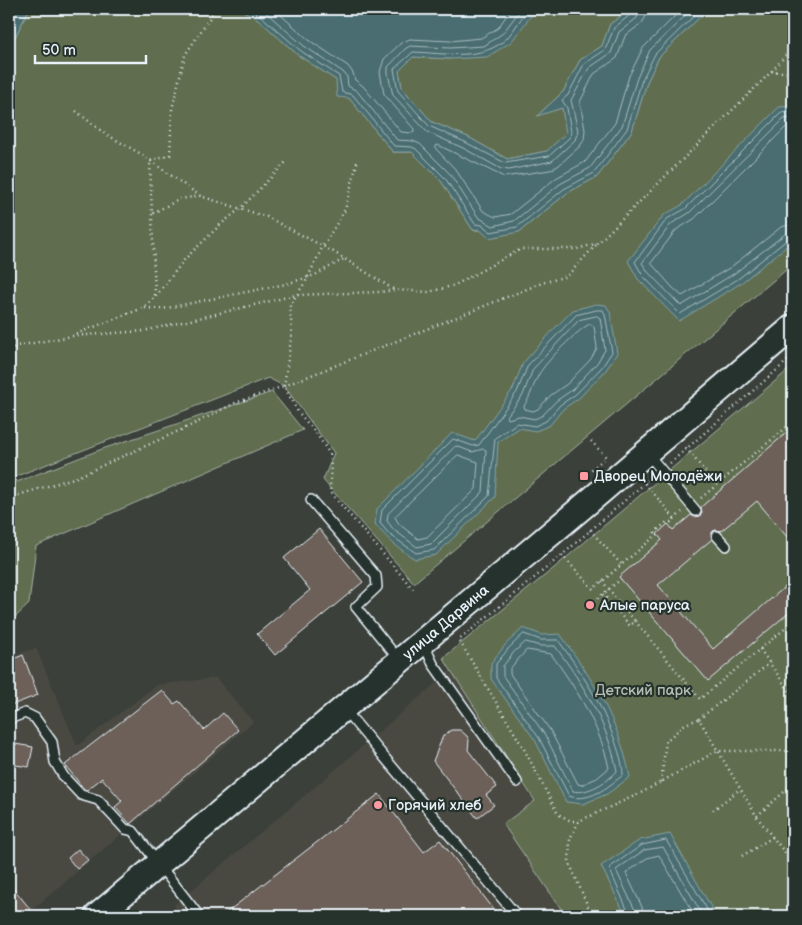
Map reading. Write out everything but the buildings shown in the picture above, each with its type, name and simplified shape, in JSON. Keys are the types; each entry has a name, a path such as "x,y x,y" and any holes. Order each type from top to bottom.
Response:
{"main road":[{"name":"улица Дарвина","path":"97,916 422,642 654,461 793,327"}],"lane":[{"path":"654,461 694,508"},
{"path":"311,500 376,576 377,587 356,607 400,661"},
{"path":"717,536 726,546"},
{"path":"422,642 433,664 516,782"},
{"path":"343,708 517,916"},
{"path":"9,719 25,713 35,718 52,742 55,762 64,777 81,795 98,800 125,829 133,831 199,916"}],"path":[{"path":"150,161 170,155 172,109 185,55 213,14"},
{"path":"9,498 77,476 192,425 236,403 284,386 542,283 567,276 772,71 793,46"},
{"path":"772,71 793,73"},
{"path":"76,111 200,196 267,217 323,246 395,290"},
{"path":"358,158 346,210 323,246 308,277 290,305 292,333 284,386 298,412 316,433 331,456 330,492 414,589"},
{"path":"150,161 155,297"},
{"path":"72,336 143,308 155,297 184,259 241,208 286,162"},
{"path":"153,213 180,199 200,196"},
{"path":"9,350 17,346 72,336 144,331 296,295 395,290 429,292 456,285 521,250 577,249 598,243"},
{"path":"143,308 162,309 286,284 308,277 344,258"},
{"path":"793,356 686,448 654,461 645,483 459,640 524,749 558,814 571,821 579,821 641,793 718,751 793,751"},
{"path":"562,555 593,589 654,537 655,532 667,522 675,519 684,510 694,508 716,485 793,422"},
{"path":"584,476 606,456 592,441"},
{"path":"686,448 716,485"},
{"path":"645,483 675,519"},
{"path":"590,530 622,564"},
{"path":"590,605 621,579"},
{"path":"602,581 700,699 793,622"},
{"path":"603,594 630,626 635,621"},
{"path":"760,649 793,697"},
{"path":"661,782 666,741 685,724 699,718 770,663"},
{"path":"699,718 756,817 793,863"},
{"path":"756,817 793,784"},
{"path":"713,810 740,789"},
{"path":"579,821 570,839 569,862 592,916"},
{"path":"742,856 774,837"}],"shaded area":[{"path":"36,648 77,746 157,685 216,678 253,722 25,916 9,916 9,657"},
{"path":"451,670 535,801 504,824 566,916 181,916 174,905"}],"green space":[{"path":"29,9 240,9 258,19 298,55 336,80 393,152 412,152 441,181 473,230 519,232 567,193 597,177 632,131 647,82 659,57 708,9 793,9 793,264 414,583 323,480 334,453 284,386 268,378 9,479 9,49"},
{"path":"536,9 631,9 610,24 602,46 580,60 563,92 538,115 562,108 567,133 547,151 507,159 468,137 432,122 402,88 399,71 413,57 450,59 531,14"},
{"name":"Детский парк","path":"793,366 793,916 566,916 503,824 535,801 443,658 554,568"},
{"path":"272,392 303,430 36,546 29,604 9,623 9,485 102,449"}],"water":[{"path":"9,9 29,9 9,49"},
{"path":"240,9 536,9 511,42 487,57 450,59 413,57 399,71 402,88 432,122 468,137 507,159 547,151 566,133 562,108 537,116 563,92 580,60 602,46 610,24 631,9 708,9 659,57 647,82 632,131 597,177 567,193 519,232 489,238 479,229 473,230 441,181 412,152 393,152 349,98 337,97 336,80 298,55 258,19"},
{"path":"793,106 793,241 741,283 679,321 638,279 628,261 664,215 682,205 779,107"},
{"path":"596,304 606,305 610,312 617,353 606,370 579,398 563,409 550,425 536,431 519,428 498,442 495,497 436,555 415,559 394,543 375,524 377,509 452,433 475,441 513,389 523,363 573,310"},
{"path":"523,628 542,635 560,634 584,668 612,718 630,777 607,794 583,804 566,802 535,740 491,679 491,663 506,644"},
{"path":"670,834 716,916 626,916 601,866 640,840"}],"place":[{"name":"Дворец Молодёжи","path":"584,476"},
{"name":"Алые паруса","path":"590,605"},
{"name":"Горячий хлеб","path":"378,805"}]}
